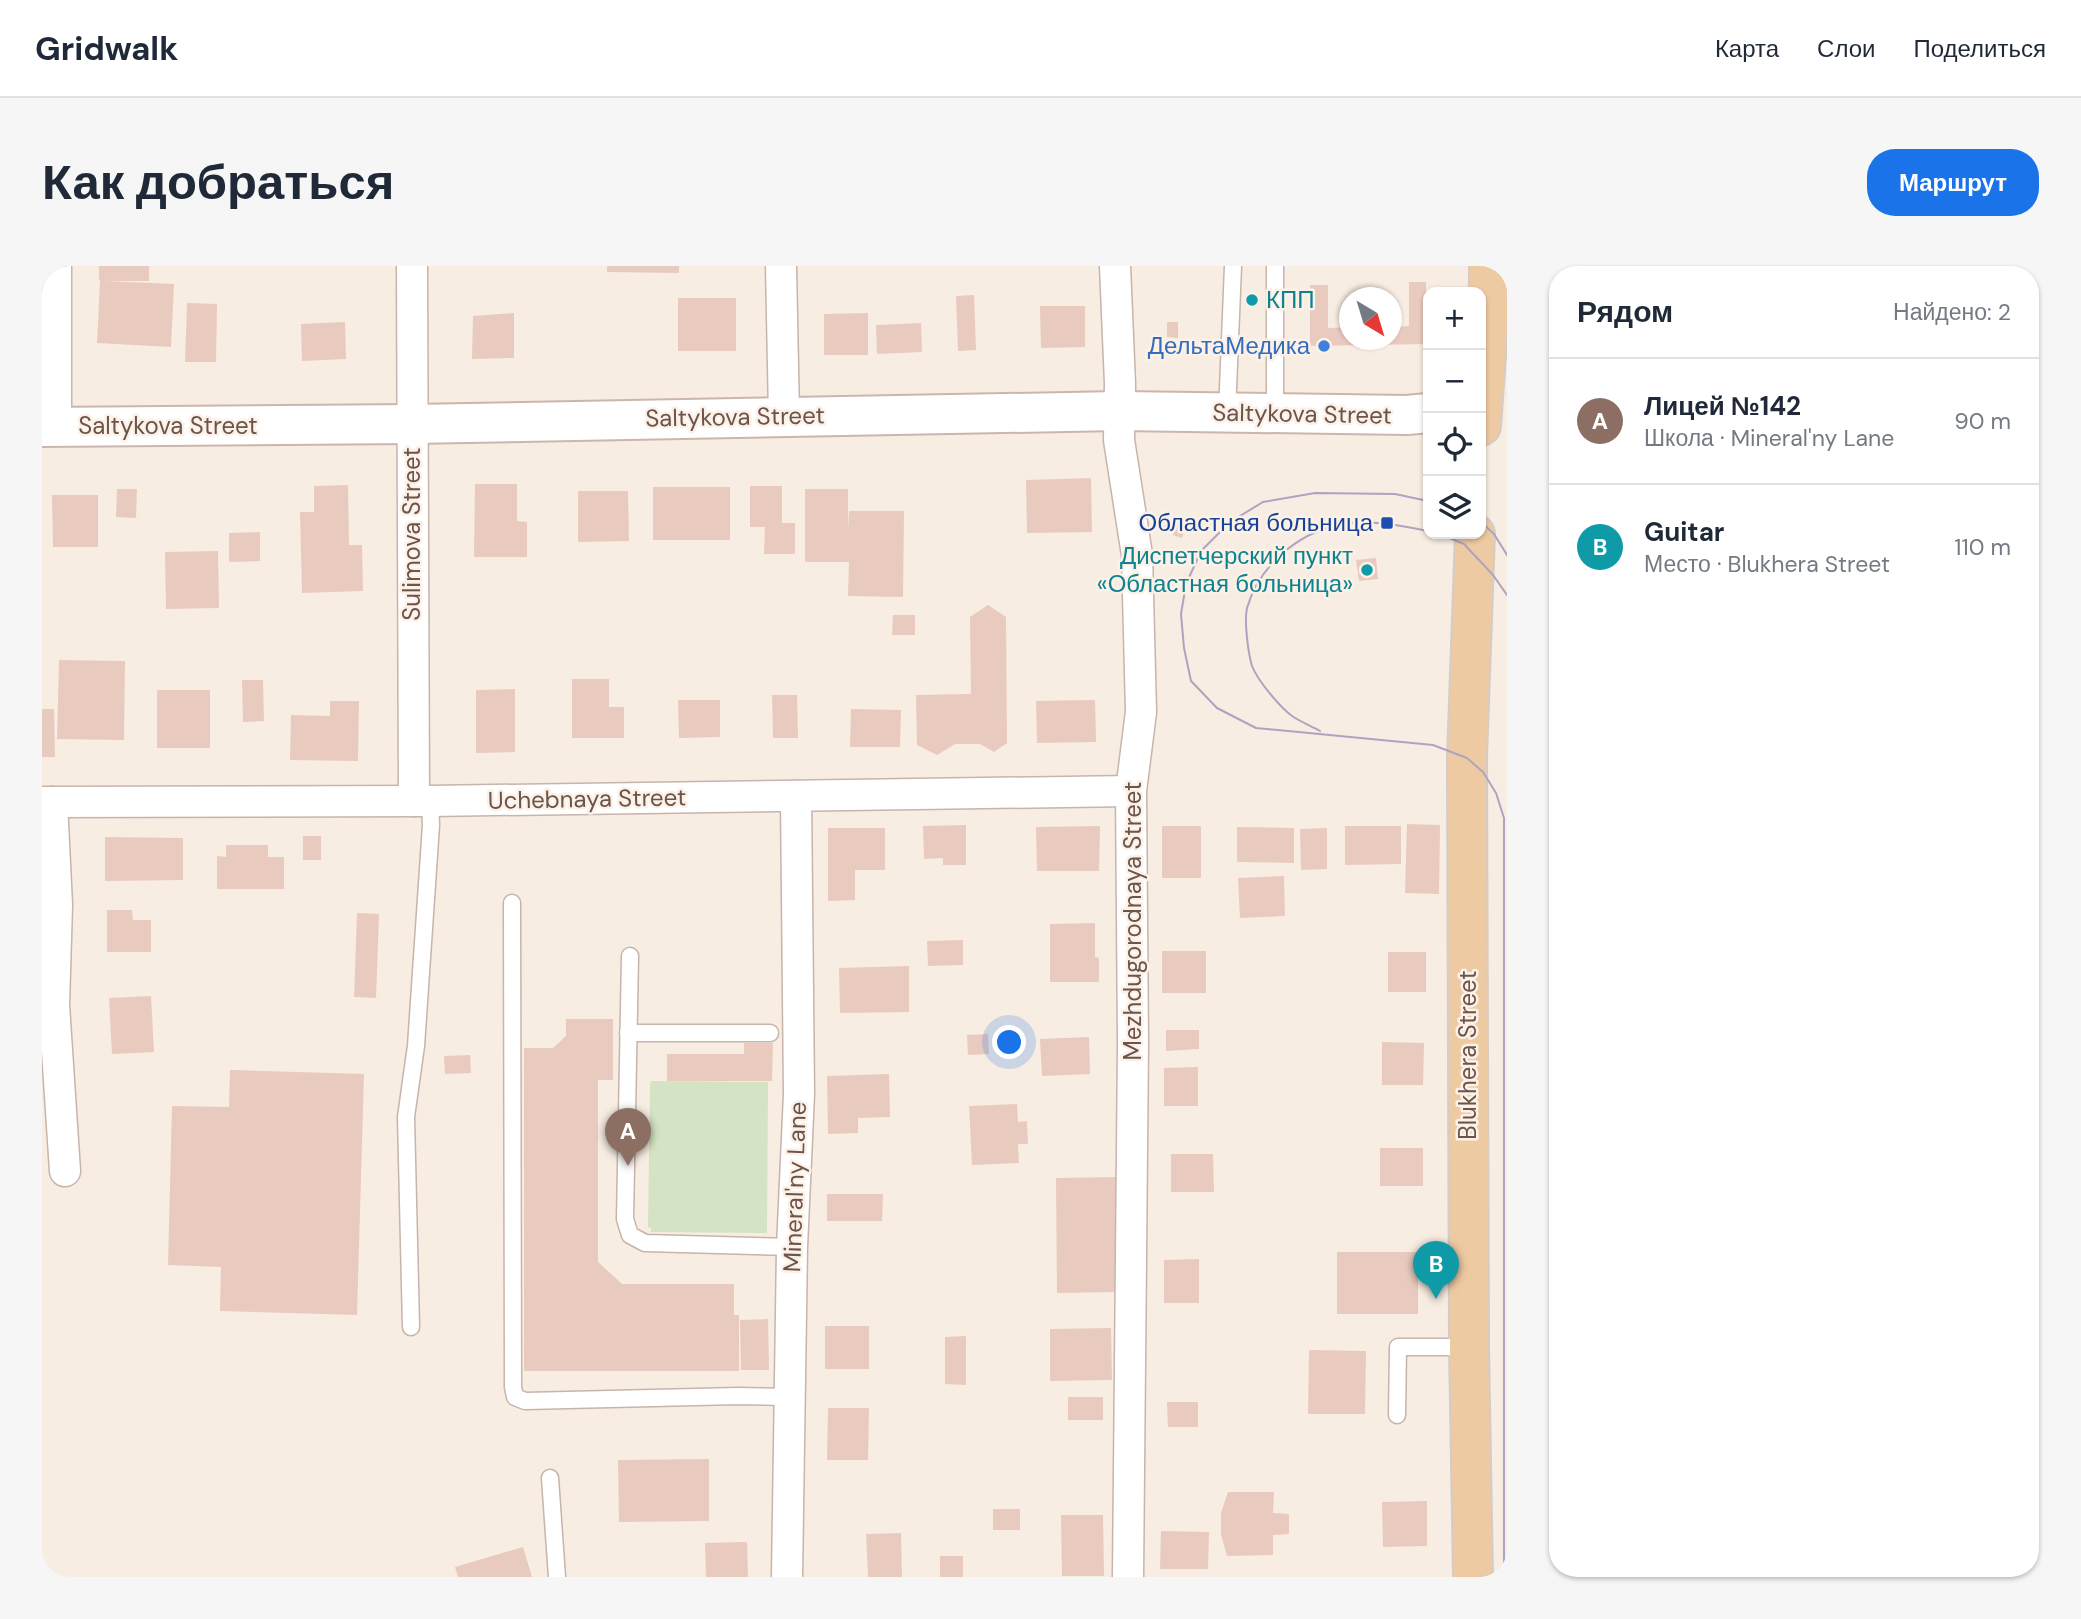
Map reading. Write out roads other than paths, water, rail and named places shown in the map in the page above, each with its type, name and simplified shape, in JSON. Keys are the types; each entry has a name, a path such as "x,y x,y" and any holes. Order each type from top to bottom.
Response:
{"main road":[{"path":"1489,266 1491,411"},
{"name":"Saltykova Street","path":"49,427 412,424 1119,411 1423,413"},
{"name":"Blukhera Street","path":"1473,1577 1469,1347 1467,758 1475,539"}],"street":[{"path":"49,427 56,266"},
{"name":"Sulimova Street","path":"412,266 412,424 422,801"},
{"path":"781,266 784,416"},
{"name":"Mezhdugorodnaya Street","path":"1115,266 1119,440 1137,555 1141,712 1131,791 1133,1044 1128,1577"},
{"name":"Uchebnaya Street","path":"47,802 422,801 1131,791"},
{"name":"Mineral'ny Lane","path":"787,1577 792,1247 799,1094 796,796"},
{"path":"47,802 57,905 54,1005 65,1171"}],"lane":[{"path":"1227,413 1233,266"},
{"path":"1275,266 1275,413"},
{"path":"411,1326 406,1117 416,1046 432,825 422,801"},
{"path":"512,903 515,1397 525,1401 789,1397"},
{"path":"630,956 625,1219 630,1235 645,1243 792,1247"},
{"path":"628,1033 770,1033"},
{"path":"1397,1415 1398,1347 1469,1347"},
{"path":"550,1478 557,1577"}],"tram line":[{"path":"1423,500 1395,494 1315,493 1263,502 1230,522 1201,551 1186,584 1181,614 1191,681 1217,708 1256,728 1433,745 1467,758 1483,772 1496,793 1504,818 1504,1577"},
{"path":"1320,731 1287,712 1269,693 1252,666 1246,621 1247,608 1253,593 1270,566 1282,554 1294,544 1323,529 1349,523 1372,523 1423,530"},
{"path":"1486,527 1507,555"},
{"path":"1452,539 1464,544 1493,575 1507,595"}],"place":[{"name":"КПП","path":"1252,300"},
{"name":"ДельтаМедика","path":"1324,346"},
{"name":"Областная больница","path":"1387,523"},
{"name":"Диспетчерский пункт «Областная больница»","path":"1367,570"},
{"name":"Лицей №142","path":"628,1166"},
{"name":"Guitar","path":"1436,1299"}]}
